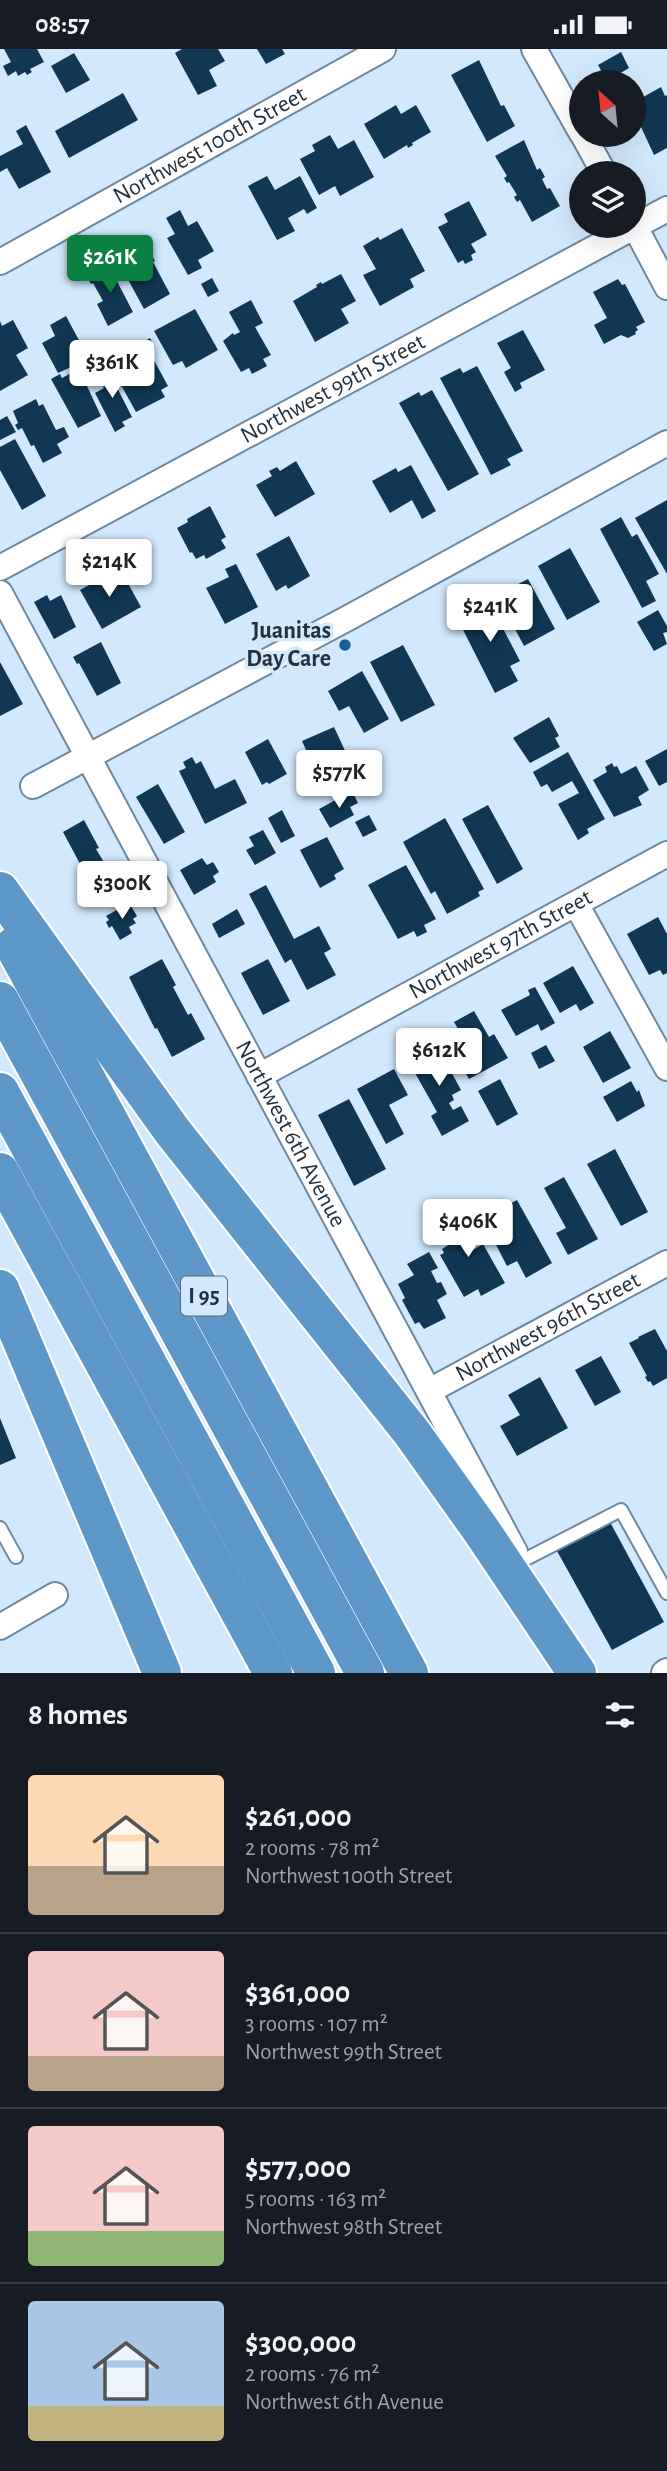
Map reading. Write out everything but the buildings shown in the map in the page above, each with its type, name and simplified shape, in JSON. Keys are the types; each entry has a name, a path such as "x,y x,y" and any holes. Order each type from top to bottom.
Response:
{"highway":[{"path":"0,891 173,1132 412,1433 579,1673"},
{"name":"I 95","path":"0,919 409,1673"},
{"path":"0,1002 365,1673"},
{"path":"0,1092 316,1673"},
{"path":"0,1172 273,1673"},
{"path":"0,1289 162,1673"}],"street":[{"name":"Northwest 100th Street","path":"0,262 383,49"},
{"path":"534,49 569,110"},
{"name":"Northwest 99th Street","path":"646,220 667,209"},
{"name":"Northwest 99th Street","path":"0,568 612,238"},
{"path":"640,238 667,287"},
{"path":"33,786 350,617 667,443"},
{"name":"Northwest 6th Avenue","path":"0,593 579,1673"},
{"name":"Northwest 97th Street","path":"259,1076 667,854"},
{"path":"576,904 667,1069"},
{"name":"Northwest 96th Street","path":"429,1391 667,1263"},
{"path":"0,1627 55,1595"}],"lane":[{"path":"520,1562 621,1510 667,1594"},
{"path":"0,1528 16,1557"}],"place":[{"name":"Juanitas Day Care","path":"345,645"}]}
